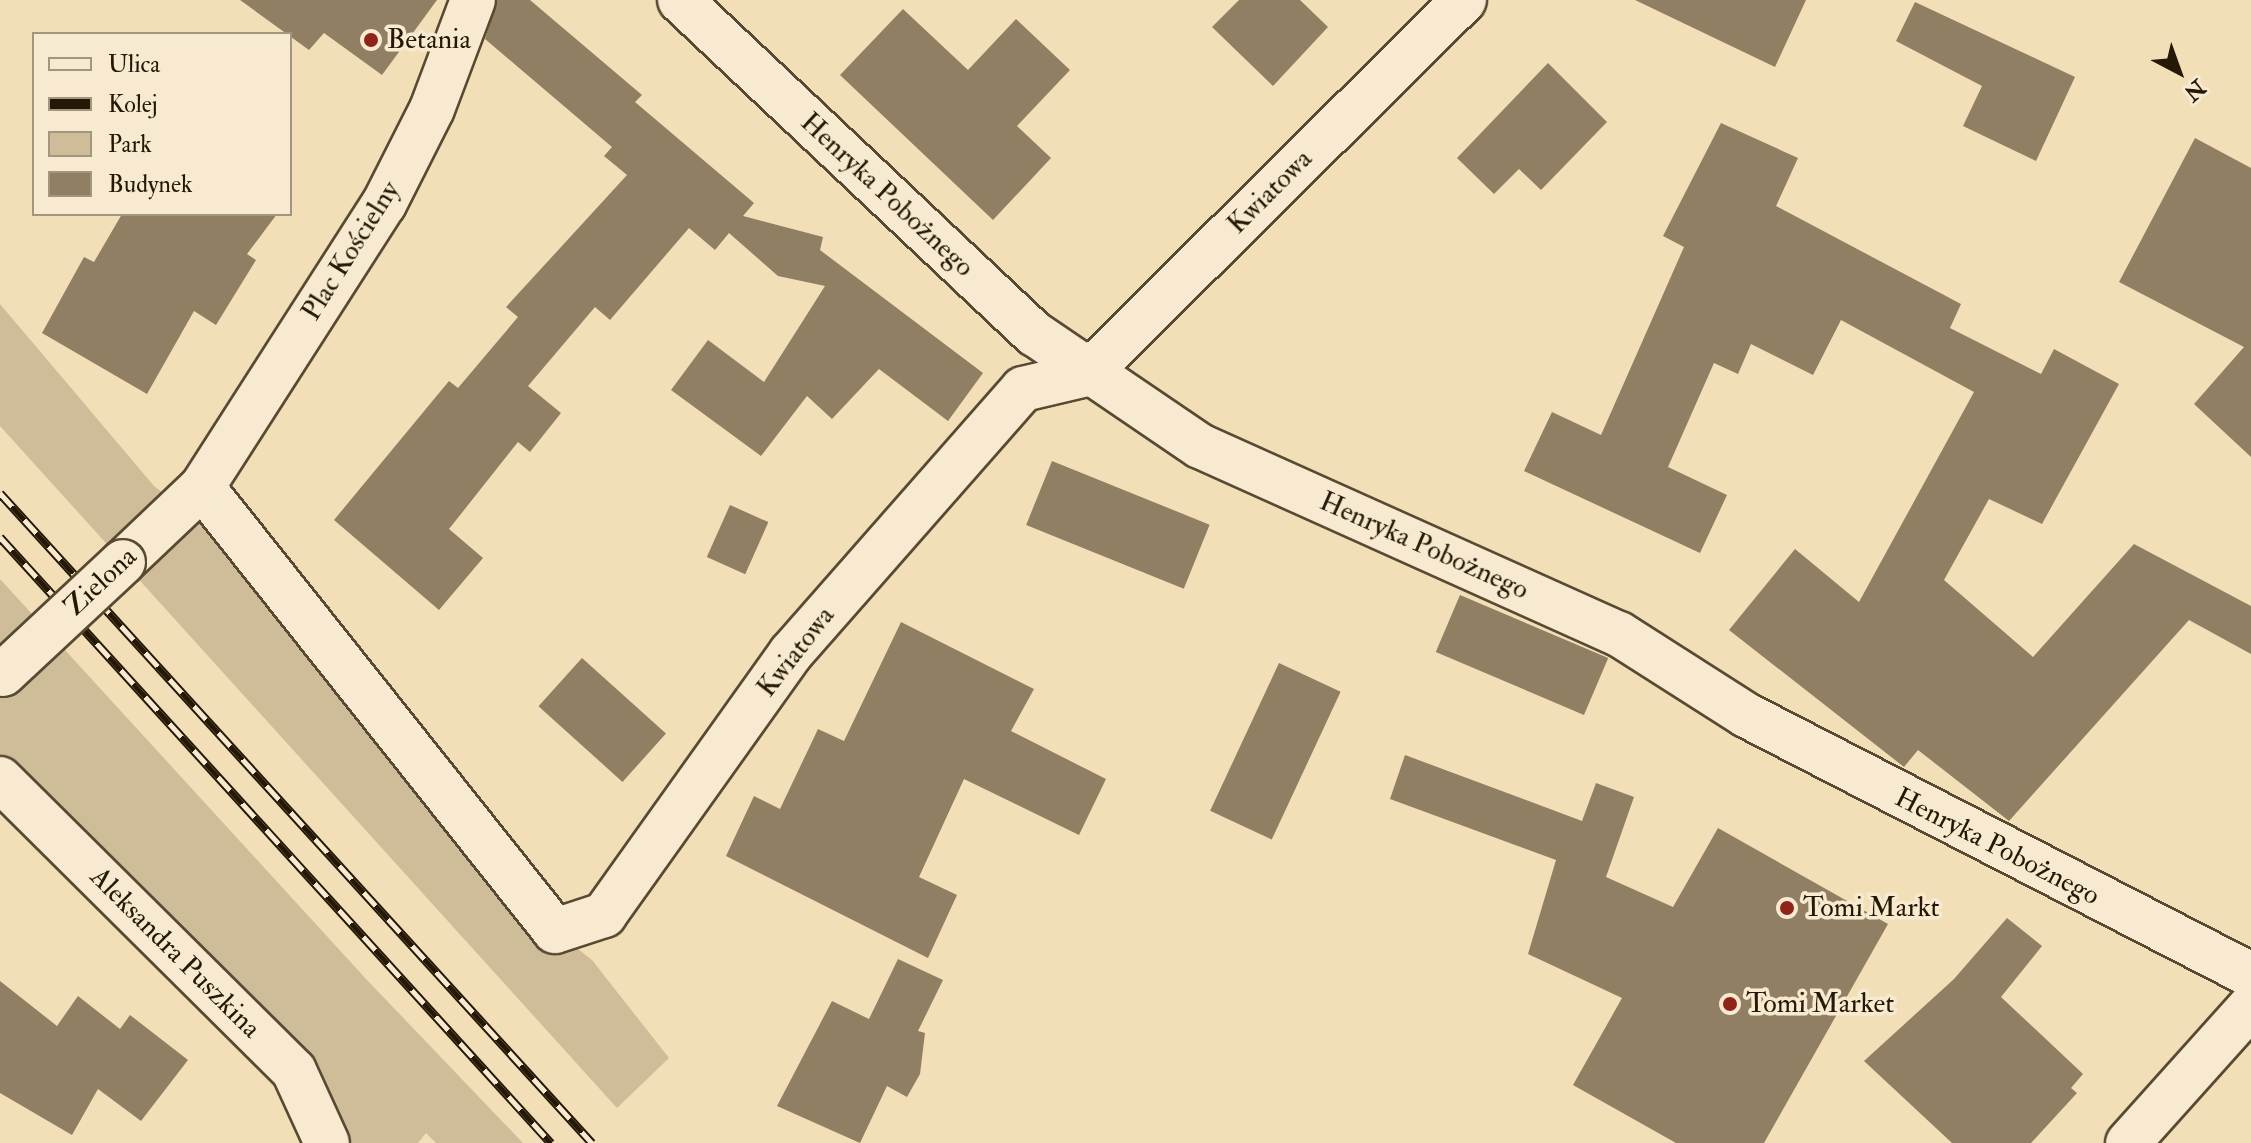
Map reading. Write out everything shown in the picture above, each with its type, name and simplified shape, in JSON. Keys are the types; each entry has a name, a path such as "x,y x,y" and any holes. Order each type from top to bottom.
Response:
{"street":[{"name":"Plac Kościelny","path":"202,487 384,204 432,109 473,0"},
{"name":"Henryka Pobożnego","path":"680,0 1035,334 1087,374 1200,446 1619,634 1746,715 2251,975"},
{"name":"Kwiatowa","path":"202,487 555,931 604,915 791,653 1023,389 1087,374 1464,0"},
{"name":"Zielona","path":"1,675 202,487"},
{"name":"Aleksandra Puszkina","path":"0,779 294,1071 327,1143"},
{"path":"2128,1143 2251,1006"}],"green space":[{"path":"0,304 154,486 181,507 202,487 555,931 592,960 669,1058 617,1108 0,426"},
{"path":"0,579 367,980 523,1143 436,1143 426,1133 418,1143 327,1143 315,1106 0,779"}],"building":[{"name":"Betania","path":"240,0 437,0 382,75 324,33 309,50 292,38 292,32 284,32"},
{"path":"497,0 530,0 642,95 635,102 754,203 743,216 823,237 820,250 983,373 948,421 879,369 832,419 807,396 761,456 671,390 708,340 764,382 825,286 778,276 729,233 715,250 689,228 610,320 595,307 528,386 561,413 530,452 518,442 449,529 483,558 439,610 334,520 449,381 458,388 518,317 506,307 627,175 604,156 612,147 485,39"},
{"path":"1239,0 1300,0 1328,27 1273,86 1212,27"},
{"path":"1635,0 1806,0 1775,67"},
{"path":"1915,2 2075,77 2036,161 1963,126 1982,86 1896,41"},
{"path":"903,9 968,70 1016,19 1070,70 1017,126 1051,158 993,220 840,75"},
{"path":"1548,63 1607,122 1541,190 1519,169 1494,194 1457,158"},
{"path":"1721,123 1798,158 1776,206 1961,304 1950,328 2041,374 2054,349 2119,384 2042,524 1989,499 1944,580 2033,657 2134,544 2251,606 2251,654 2189,620 2009,821 1918,750 1904,767 1729,630 1795,549 1859,602 1974,392 1841,320 1813,375 1751,344 1738,374 1714,363 1668,467 1727,495 1700,553 1524,471 1552,412 1601,435 1684,247 1663,236"},
{"path":"2195,138 2251,168 2251,457 2194,404 2244,347 2119,282"},
{"path":"121,216 276,216 247,254 256,260 216,325 194,311 147,394 42,333 84,257 94,262"},
{"path":"1052,461 1210,525 1184,589 1026,525"},
{"path":"730,505 768,522 745,574 707,557"},
{"path":"1460,595 1608,658 1584,715 1436,652"},
{"path":"901,622 1034,689 1011,731 1106,779 1079,835 964,779 919,877 957,895 928,958 726,856 754,796 780,809 818,729 844,741"},
{"path":"582,658 666,734 622,782 539,706"},
{"path":"1279,663 1341,692 1272,839 1210,811"},
{"name":"Tomi Market","path":"1405,755 1582,821 1596,783 1634,797 1606,877 1673,907 1718,828 1888,924 1764,1143 1676,1143 1573,1085 1622,998 1528,954 1556,860 1390,799"},
{"path":"2007,918 2042,946 2001,997 2083,1074 2071,1088 2077,1093 2031,1143 1952,1143 1864,1061 1954,979"},
{"path":"898,959 943,980 918,1031 925,1033 920,1074 907,1097 887,1086 860,1143 777,1106 832,1001 869,1019"},
{"path":"0,981 57,1026 78,996 120,1029 130,1015 188,1060 141,1121 98,1089 72,1135 0,1093"}],"railway":[{"path":"0,493 592,1143"},
{"path":"0,537 551,1143"}],"place":[{"name":"Betania","path":"371,40"},
{"name":"Tomi Markt","path":"1787,908"},
{"name":"Tomi Market","path":"1730,1004"}]}
